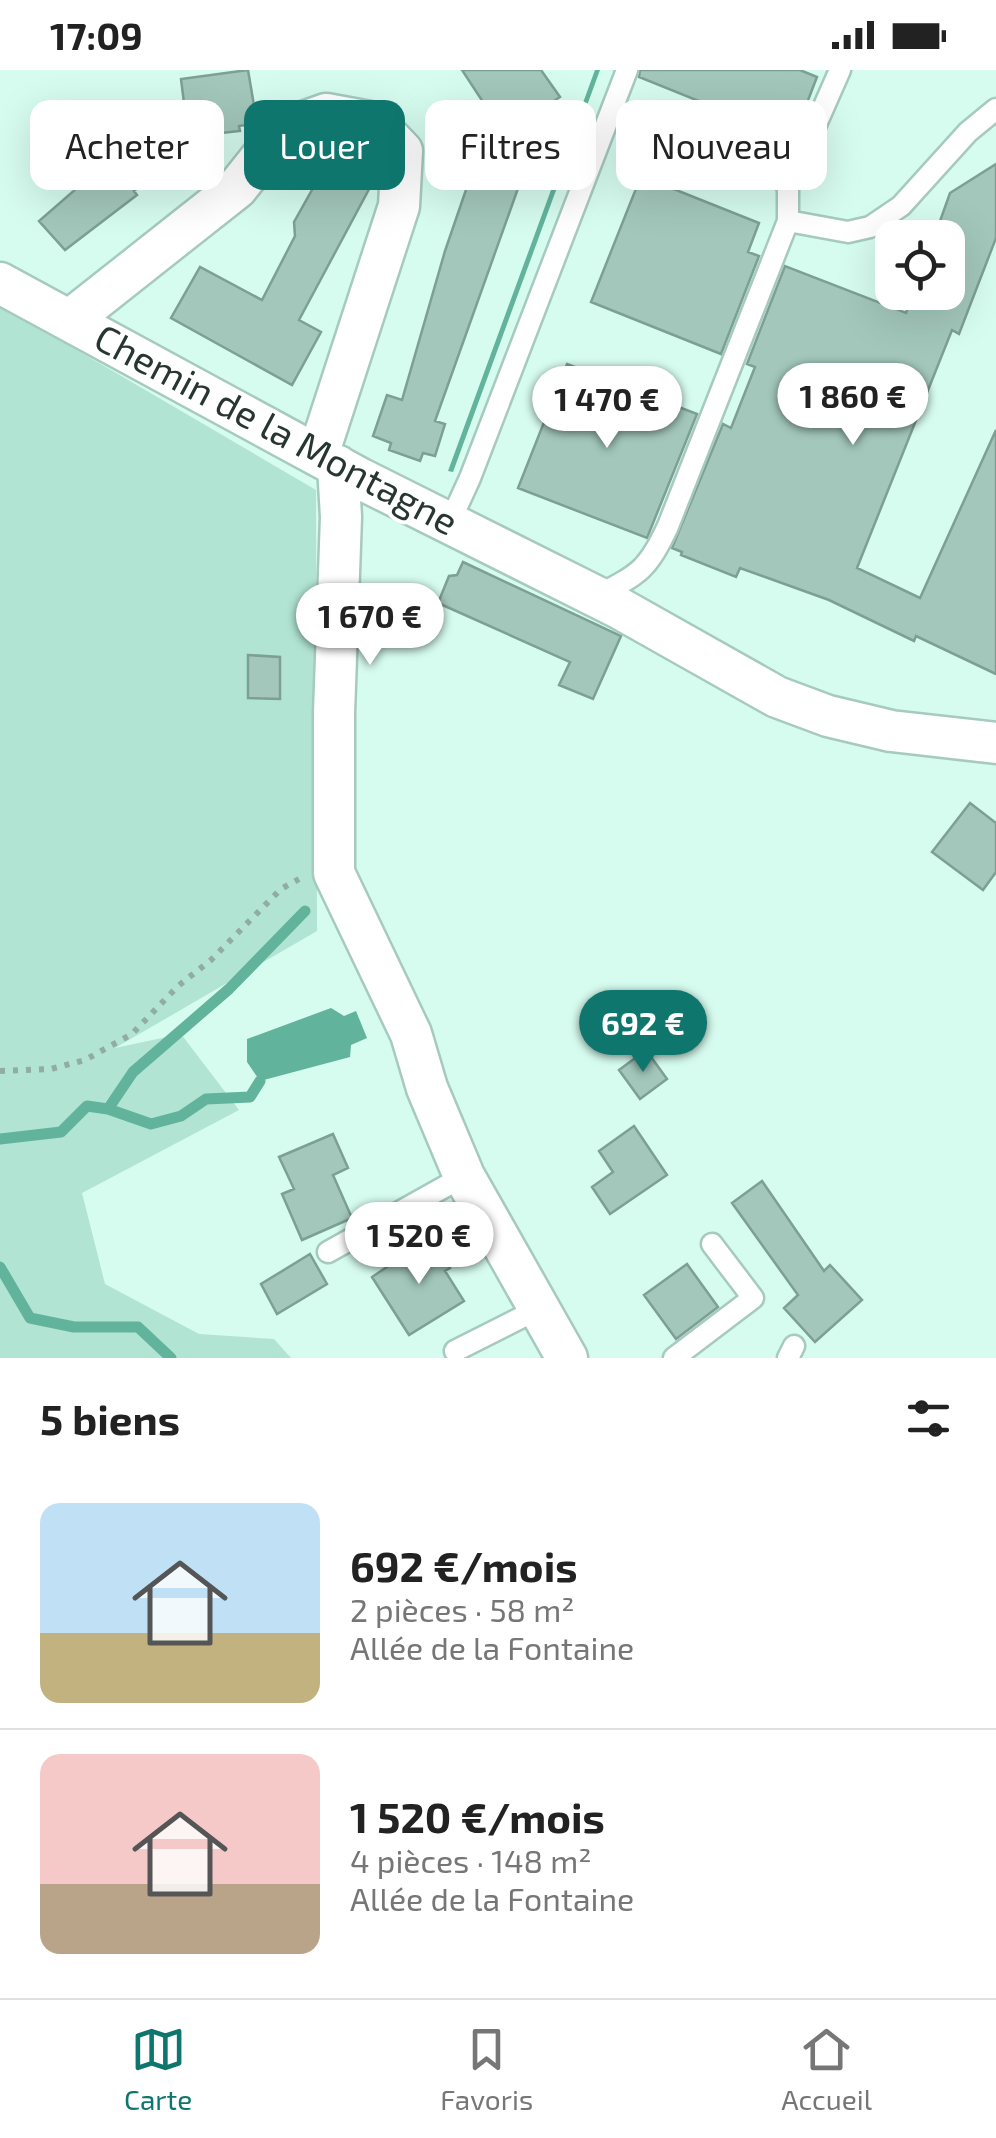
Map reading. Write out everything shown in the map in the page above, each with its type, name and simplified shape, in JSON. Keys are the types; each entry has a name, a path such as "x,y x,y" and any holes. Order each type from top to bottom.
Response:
{"street":[{"path":"70,320 237,188 284,129 326,114 375,123 402,151 399,206 328,460 341,516 334,712 334,873 411,1034 427,1088 464,1176 567,1358"},
{"name":"Chemin de la Montagne","path":"0,284 449,524 595,596 777,697 828,716 891,731 996,743"}],"lane":[{"path":"449,524 627,70"},
{"path":"827,100 840,70"},
{"path":"788,220 848,232 870,227 901,206 968,132 996,108"},
{"path":"595,596 634,577 652,560 788,220 788,190"},
{"path":"328,1252 464,1176"},
{"path":"674,1358 754,1298 712,1244"},
{"path":"455,1352 538,1308"}],"path":[{"path":"0,1071 51,1069 86,1060 132,1034 281,889 306,875 334,873"}],"shaded area":[{"path":"595,70 600,70 589,100 584,100"},
{"path":"551,190 556,190 453,472 448,471"},
{"path":"0,305 316,490 317,931 115,1048 181,1034 239,1110 82,1193 105,1284 199,1334 274,1339 291,1358 0,1358"},
{"path":"331,1008 344,1016 356,1011 367,1038 351,1045 350,1057 260,1081 247,1062 247,1039"}],"building":[{"path":"248,70 253,100 244,100 244,125 239,126 240,131 224,133 224,100 184,100 181,79"},
{"path":"462,70 541,70 560,97 555,100 482,100"},
{"path":"640,70 800,70 817,77 808,100 696,100 639,77"},
{"path":"996,164 996,238 959,334 952,330 857,568 920,598 996,430 996,674 916,636 914,641 829,600 740,568 736,577 672,548 723,424 731,428 755,367 747,364 785,266 875,301 875,310 965,310 965,220 940,220 950,193"},
{"path":"75,190 135,190 137,195 65,250 39,221"},
{"path":"312,190 369,190 299,320 321,332 292,385 171,318 200,267 262,300 295,236 294,222"},
{"path":"466,190 517,190 435,421 445,424 435,456 423,453 420,461 389,450 391,443 373,436 387,395 402,400"},
{"path":"635,190 676,190 759,223 748,252 759,256 721,354 591,302"},
{"path":"567,364 697,414 647,538 518,488"},
{"path":"463,562 621,636 593,699 559,685 570,662 438,603 449,576 457,575"},
{"path":"248,655 280,657 280,699 248,698"},
{"path":"970,803 996,823 996,872 983,890 932,852"},
{"path":"646,1050 667,1079 640,1099 619,1070"},
{"path":"634,1126 667,1175 610,1214 592,1187 613,1172 599,1151"},
{"path":"333,1134 348,1168 333,1175 352,1218 302,1240 282,1194 294,1189 279,1157"},
{"path":"762,1181 824,1271 830,1265 862,1300 815,1342 784,1308 798,1295 732,1203"},
{"path":"430,1238 450,1268 445,1271 464,1301 409,1335 372,1277"},
{"path":"310,1254 327,1284 277,1314 261,1284"},
{"path":"687,1264 718,1307 676,1339 644,1295"}],"waterway":[{"path":"108,1109 133,1072 229,989 305,911"},
{"path":"0,1139 61,1132 87,1106 151,1124 181,1116 206,1099 250,1097 260,1081"},
{"path":"0,1267 30,1318 74,1327 138,1327 171,1358"}]}
